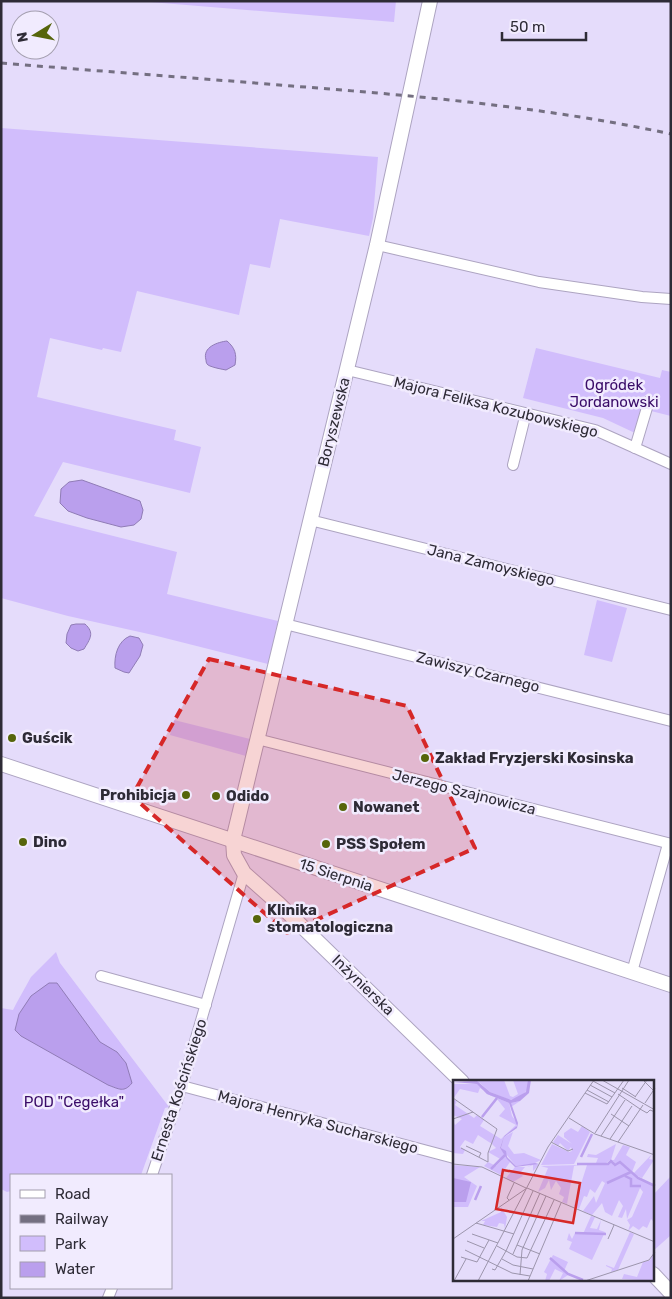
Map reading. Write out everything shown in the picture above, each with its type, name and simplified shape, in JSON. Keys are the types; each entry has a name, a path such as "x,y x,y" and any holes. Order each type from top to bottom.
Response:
{"street":[{"name":"Boryszewska","path":"233,840 377,245 430,1"},
{"path":"377,245 540,282 671,299"},
{"name":"Majora Feliksa Kozubowskiego","path":"347,370 594,430 671,464"},
{"path":"636,448 649,401"},
{"path":"513,465 526,413"},
{"name":"Jana Zamoyskiego","path":"310,520 671,610"},
{"name":"Zawiszy Czarnego","path":"285,624 671,721"},
{"name":"Jerzego Szajnowicza","path":"257,740 669,844"},
{"name":"15 Sierpnia","path":"1,764 671,985"},
{"name":"Inżynierska","path":"233,840 234,855 244,873 279,904 460,1080"},
{"path":"632,972 669,844"},
{"name":"Ernesta Kościńskiego","path":"152,1174 182,1086 244,873"},
{"name":"Ernesta Kościńskiego","path":"101,976 206,1005"},
{"name":"Majora Henryka Sucharskiego","path":"182,1086 453,1158"},
{"path":"654,1275 671,1293"}],"highlighted area":[{"path":"209,659 407,706 475,848 287,933 132,796"}],"green space":[{"path":"138,1 396,1 394,22"},
{"path":"1,128 378,157 373,218 369,236 280,219 270,268 250,264 239,315 137,291 121,352 103,348 102,350 50,338 37,397 176,430 174,440 201,447 190,493 63,462 34,516 177,552 167,594 278,621 268,664 1,598"},
{"name":"Ogródek Jordanowski","path":"536,348 660,378 662,370 671,372 671,416 651,411 655,397 645,395 635,433 603,418 523,398"},
{"path":"597,600 627,608 612,662 584,655"},
{"path":"174,720 250,739 246,756 170,735"},
{"name":"POD \"Cegełka\"","path":"56,952 60,963 169,1107 165,1108 141,1174 10,1174 10,1191 1,1189 1,1008 13,1010 31,977"},
{"path":"671,1176 671,1235 654,1250 654,1194"}],"water":[{"path":"227,341 235,352 235,365 226,370 208,365 206,362 206,352 215,344"},
{"path":"82,480 140,501 143,510 141,519 134,525 121,527 68,511 60,503 61,489 69,482"},
{"path":"85,624 91,633 84,649 78,651 66,643 71,625"},
{"path":"130,636 139,638 143,645 140,656 129,673 115,668 115,663 116,653 122,641"},
{"path":"49,983 57,983 100,1042 117,1052 126,1063 132,1083 129,1086 121,1089 108,1085 21,1036 15,1030 19,1014 31,996"}],"railway":[{"path":"1,63 435,98 577,117 671,134"}],"place":[{"name":"Guścik","path":"12,738"},
{"name":"Zakład Fryzjerski Kosinska","path":"425,758"},
{"name":"Prohibicja","path":"186,795"},
{"name":"Odido","path":"216,796"},
{"name":"Nowanet","path":"343,807"},
{"name":"Dino","path":"23,842"},
{"name":"PSS Społem","path":"326,844"},
{"name":"Klinika stomatologiczna","path":"257,919"}]}
